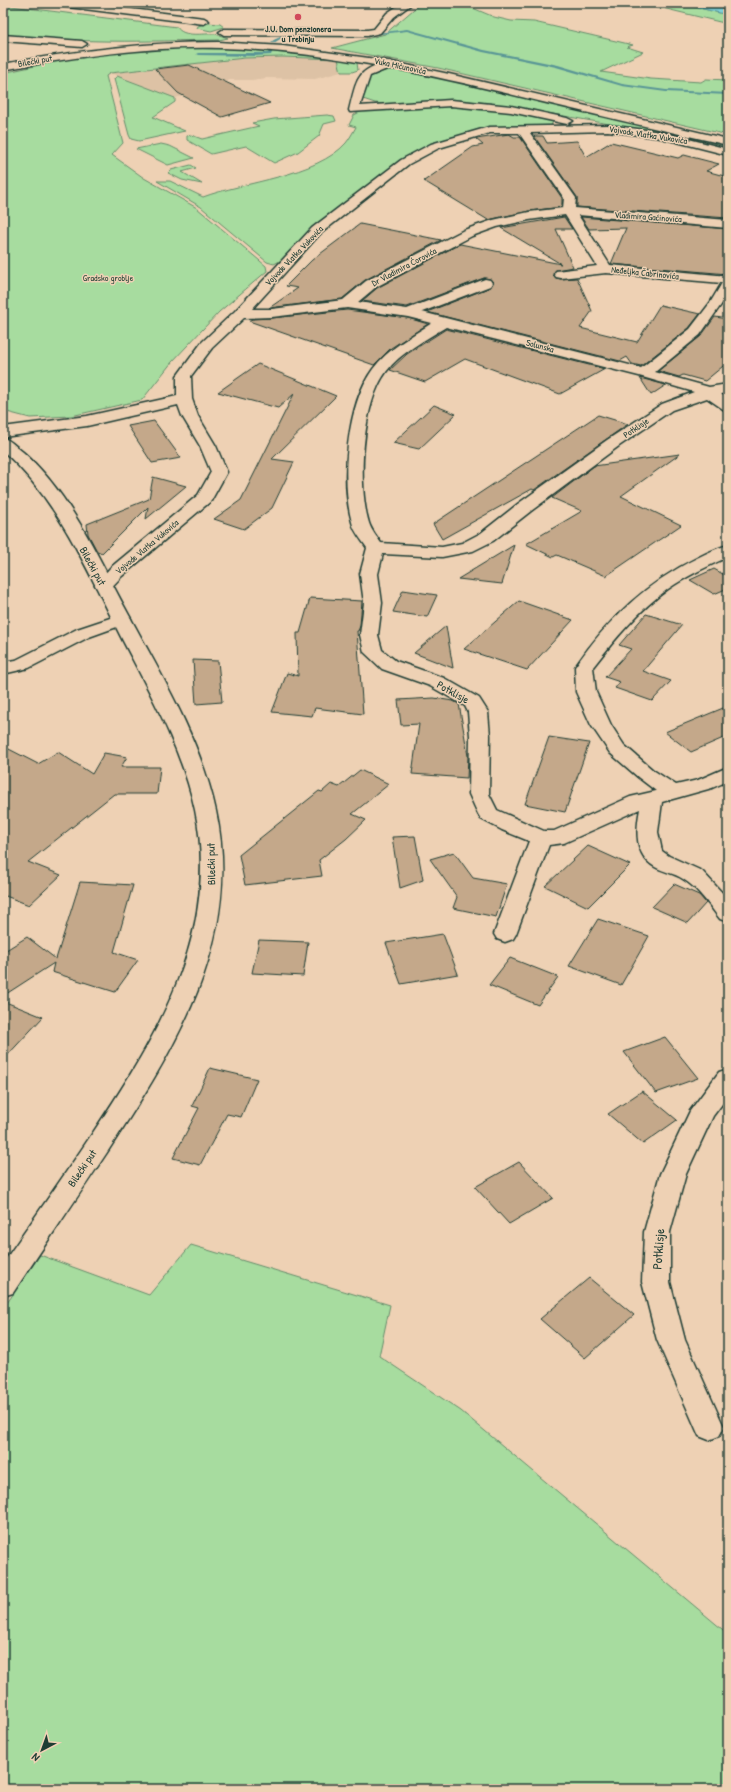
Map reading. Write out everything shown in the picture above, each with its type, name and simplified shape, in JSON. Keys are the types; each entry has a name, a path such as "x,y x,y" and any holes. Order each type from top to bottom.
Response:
{"street":[{"path":"60,3 207,20 189,25 188,29"},
{"path":"222,29 367,33 376,31 386,22 390,15 408,3"},
{"path":"3,38 74,44 155,46"},
{"path":"3,44 66,55"},
{"name":"Vuka Mićunovića","path":"66,55 98,50 155,46 208,45 263,47 340,55 390,64 728,142"},
{"name":"Bilećki put","path":"3,67 66,55"},
{"path":"390,64 366,74 362,81 354,110 451,103 511,109 556,125"},
{"name":"Vojvode Vlatka Vukovića","path":"104,585 116,572 205,498 219,472 208,446 190,416 184,400 184,376 207,345 240,314 316,231 405,162 435,146 489,130 522,131 556,125 608,128 661,136 728,152"},
{"name":"Neđeljka Čabrinovića","path":"522,131 570,198 569,211 606,269 728,280"},
{"name":"Vladimira Gaćinovića","path":"569,211 728,224"},
{"name":"Dr Vladimira Ćorovića","path":"347,304 371,284 468,233 493,224 569,211"},
{"path":"561,274 606,269"},
{"path":"408,313 485,283"},
{"path":"644,373 695,332 716,304 728,284"},
{"path":"240,314 272,313 347,304"},
{"name":"Solunska","path":"347,304 408,313 644,373 709,392 728,406"},
{"path":"376,548 360,523 356,495 355,463 359,423 370,386 390,358 444,322"},
{"name":"Potklisje","path":"541,838 509,825 488,814 480,794 480,736 478,712 472,702 437,682 389,665 373,652 369,635 373,603 369,574 376,548 442,552 466,547 487,537 524,507 600,452 667,407 709,392 728,388"},
{"path":"3,432 87,421 184,400"},
{"name":"Bilećki put","path":"3,443 30,467 51,495 104,585 178,731 198,786 210,836 212,864 211,895 208,916 198,958 188,989 176,1018 161,1047 103,1138 3,1285"},
{"path":"673,793 646,774 617,749 601,725 586,692 584,667 602,643 653,592 692,568 728,550"},
{"path":"3,668 22,664 83,633 122,619"},
{"path":"505,934 541,838 557,838 636,802 705,784 728,773"},
{"path":"652,798 648,825 648,846 660,860 691,874 716,898 728,914"},
{"name":"Potklisje","path":"710,1427 670,1340 656,1282 657,1232 673,1174 703,1111 728,1078"}],"shaded area":[{"path":"282,57 338,59 341,72 315,79 267,78 252,80 229,80 221,87 175,98 110,73 245,58"}],"green space":[{"path":"421,3 461,3 494,17 511,21 534,22 633,45 627,47 643,52 601,72 651,79 701,82 706,79 728,80 728,135 438,68 332,48 385,34"},
{"path":"642,3 679,3 728,15 728,24"},
{"path":"3,5 177,27 184,33 215,34 228,38 219,40 84,41 3,34"},
{"path":"208,23 220,24 224,27 211,31 197,28 198,26"},
{"name":"Gradsko groblje","path":"236,47 351,60 357,63 358,70 352,72 341,72 338,59 282,57 245,58 110,73 106,76 123,143 112,155 144,178 197,208 266,266 267,271 219,312 172,362 142,400 71,416 30,418 3,411 3,73 89,54 145,48"},
{"path":"407,70 728,144 728,147 700,140 490,103 458,100 385,104 375,103 363,99 363,88 365,82 372,74 383,71"},
{"path":"117,76 175,98 175,102 153,117 185,131 139,141 131,139 114,79"},
{"path":"450,105 509,110 554,120 549,129 487,129 433,146 282,260 274,264 267,262 201,207 157,181 170,181 203,197 279,177 299,171 317,163 333,154 346,143 356,127 349,125 354,115 362,111"},
{"path":"327,115 334,116 336,121 324,124 319,136 298,152 274,163 246,146 211,154 187,140 187,136 191,135 202,139 259,126 252,123 274,119"},
{"path":"161,144 170,146 194,158 168,165 136,149"},
{"path":"191,165 196,168 182,172 202,184 182,180 168,173 171,170"},
{"path":"191,1245 390,1305 379,1356 461,1411 728,1634 728,1789 3,1789 3,1309 40,1255 149,1295"}],"water":[{"path":"679,3 728,3 728,15"}],"building":[{"path":"189,65 270,103 222,117 178,93 155,69"},
{"path":"509,134 514,137 520,137 562,198 562,207 529,211 488,220 424,181 473,147 483,145 476,139"},
{"path":"534,136 543,136 547,143 577,141 586,157 611,142 678,158 684,155 719,164 706,171 728,177 728,218 577,207 577,197"},
{"path":"564,217 572,229 556,229 573,267 556,270 553,275 556,278 561,279 577,278 592,311 580,328 637,342 660,305 700,314 689,328 641,366 632,364 627,357 620,361 427,312 491,287 493,282 490,279 484,278 407,307 362,301 377,288 460,244 561,264 501,228"},
{"path":"581,217 728,229 728,274 611,264 626,228 589,229"},
{"path":"360,224 441,240 365,280 342,299 269,308 298,288 286,286 312,260"},
{"path":"347,310 408,318 428,324 391,348 374,365 249,321 252,319"},
{"path":"715,317 728,319 728,362 705,381 683,375 679,377 658,371 701,336"},
{"path":"446,329 605,369 560,394 465,359 425,382 390,370 407,354"},
{"path":"258,364 336,396 272,459 294,462 272,508 244,529 214,519 241,500 294,394 278,408 218,392"},
{"path":"640,378 666,385 651,395"},
{"path":"434,405 456,414 419,449 393,443"},
{"path":"598,415 628,424 534,490 532,489 442,539 433,524"},
{"path":"154,421 181,458 152,463 128,426"},
{"path":"680,454 621,496 681,525 606,576 557,555 553,557 526,544 582,511 552,498 594,466"},
{"path":"153,477 186,486 146,519 148,507 102,553 97,551 88,534 87,524 149,499"},
{"path":"514,545 502,584 458,579"},
{"path":"714,569 728,577 728,588 714,594 690,580"},
{"path":"403,590 437,595 427,617 393,612"},
{"path":"310,598 362,601 360,626 357,631 363,714 315,708 312,716 272,712 287,673 298,676 297,633 300,633"},
{"path":"519,601 573,620 527,670 464,649"},
{"path":"646,614 682,625 643,671 671,681 652,701 615,688 620,682 605,677 631,649 619,645"},
{"path":"446,626 453,668 414,653"},
{"path":"193,660 218,661 222,702 196,704"},
{"path":"434,698 453,701 459,704 468,756 467,778 412,774 419,724 401,725 398,700"},
{"path":"728,706 728,736 691,752 665,732"},
{"path":"549,737 589,743 565,812 525,804"},
{"path":"3,746 38,764 58,752 92,774 104,753 127,757 121,767 160,767 157,794 114,794 28,862 61,875 29,905 3,895"},
{"path":"360,770 389,784 352,814 366,820 346,839 319,860 322,876 245,885 239,855 319,791 322,792 331,784 339,787"},
{"path":"415,836 423,880 400,888 392,837"},
{"path":"588,846 630,865 588,907 545,886"},
{"path":"454,852 473,878 507,884 496,917 453,908 457,897 430,859"},
{"path":"80,882 133,885 114,952 138,960 115,992 52,972 54,963 3,996 3,952 27,937 56,959"},
{"path":"674,884 699,895 706,903 688,923 652,907"},
{"path":"598,919 649,936 621,985 569,966"},
{"path":"443,934 458,974 401,984 386,943"},
{"path":"259,940 308,942 303,976 252,973"},
{"path":"510,958 558,977 538,1005 489,985"},
{"path":"3,1001 43,1017 3,1060"},
{"path":"665,1037 698,1078 656,1093 624,1052"},
{"path":"210,1068 257,1079 241,1117 227,1114 200,1165 173,1158 199,1108 192,1106"},
{"path":"642,1091 677,1120 643,1144 608,1114"},
{"path":"519,1162 553,1198 509,1224 475,1187"},
{"path":"589,1278 634,1315 585,1358 540,1319"}],"waterway":[{"path":"273,42 279,38 289,36 355,36 407,30 483,51 557,66 622,85 666,91 728,94"},
{"path":"198,54 256,55 270,54 271,50"}],"place":[{"name":"J.U. Dom penzionera u Trebinju","path":"298,17"}]}
